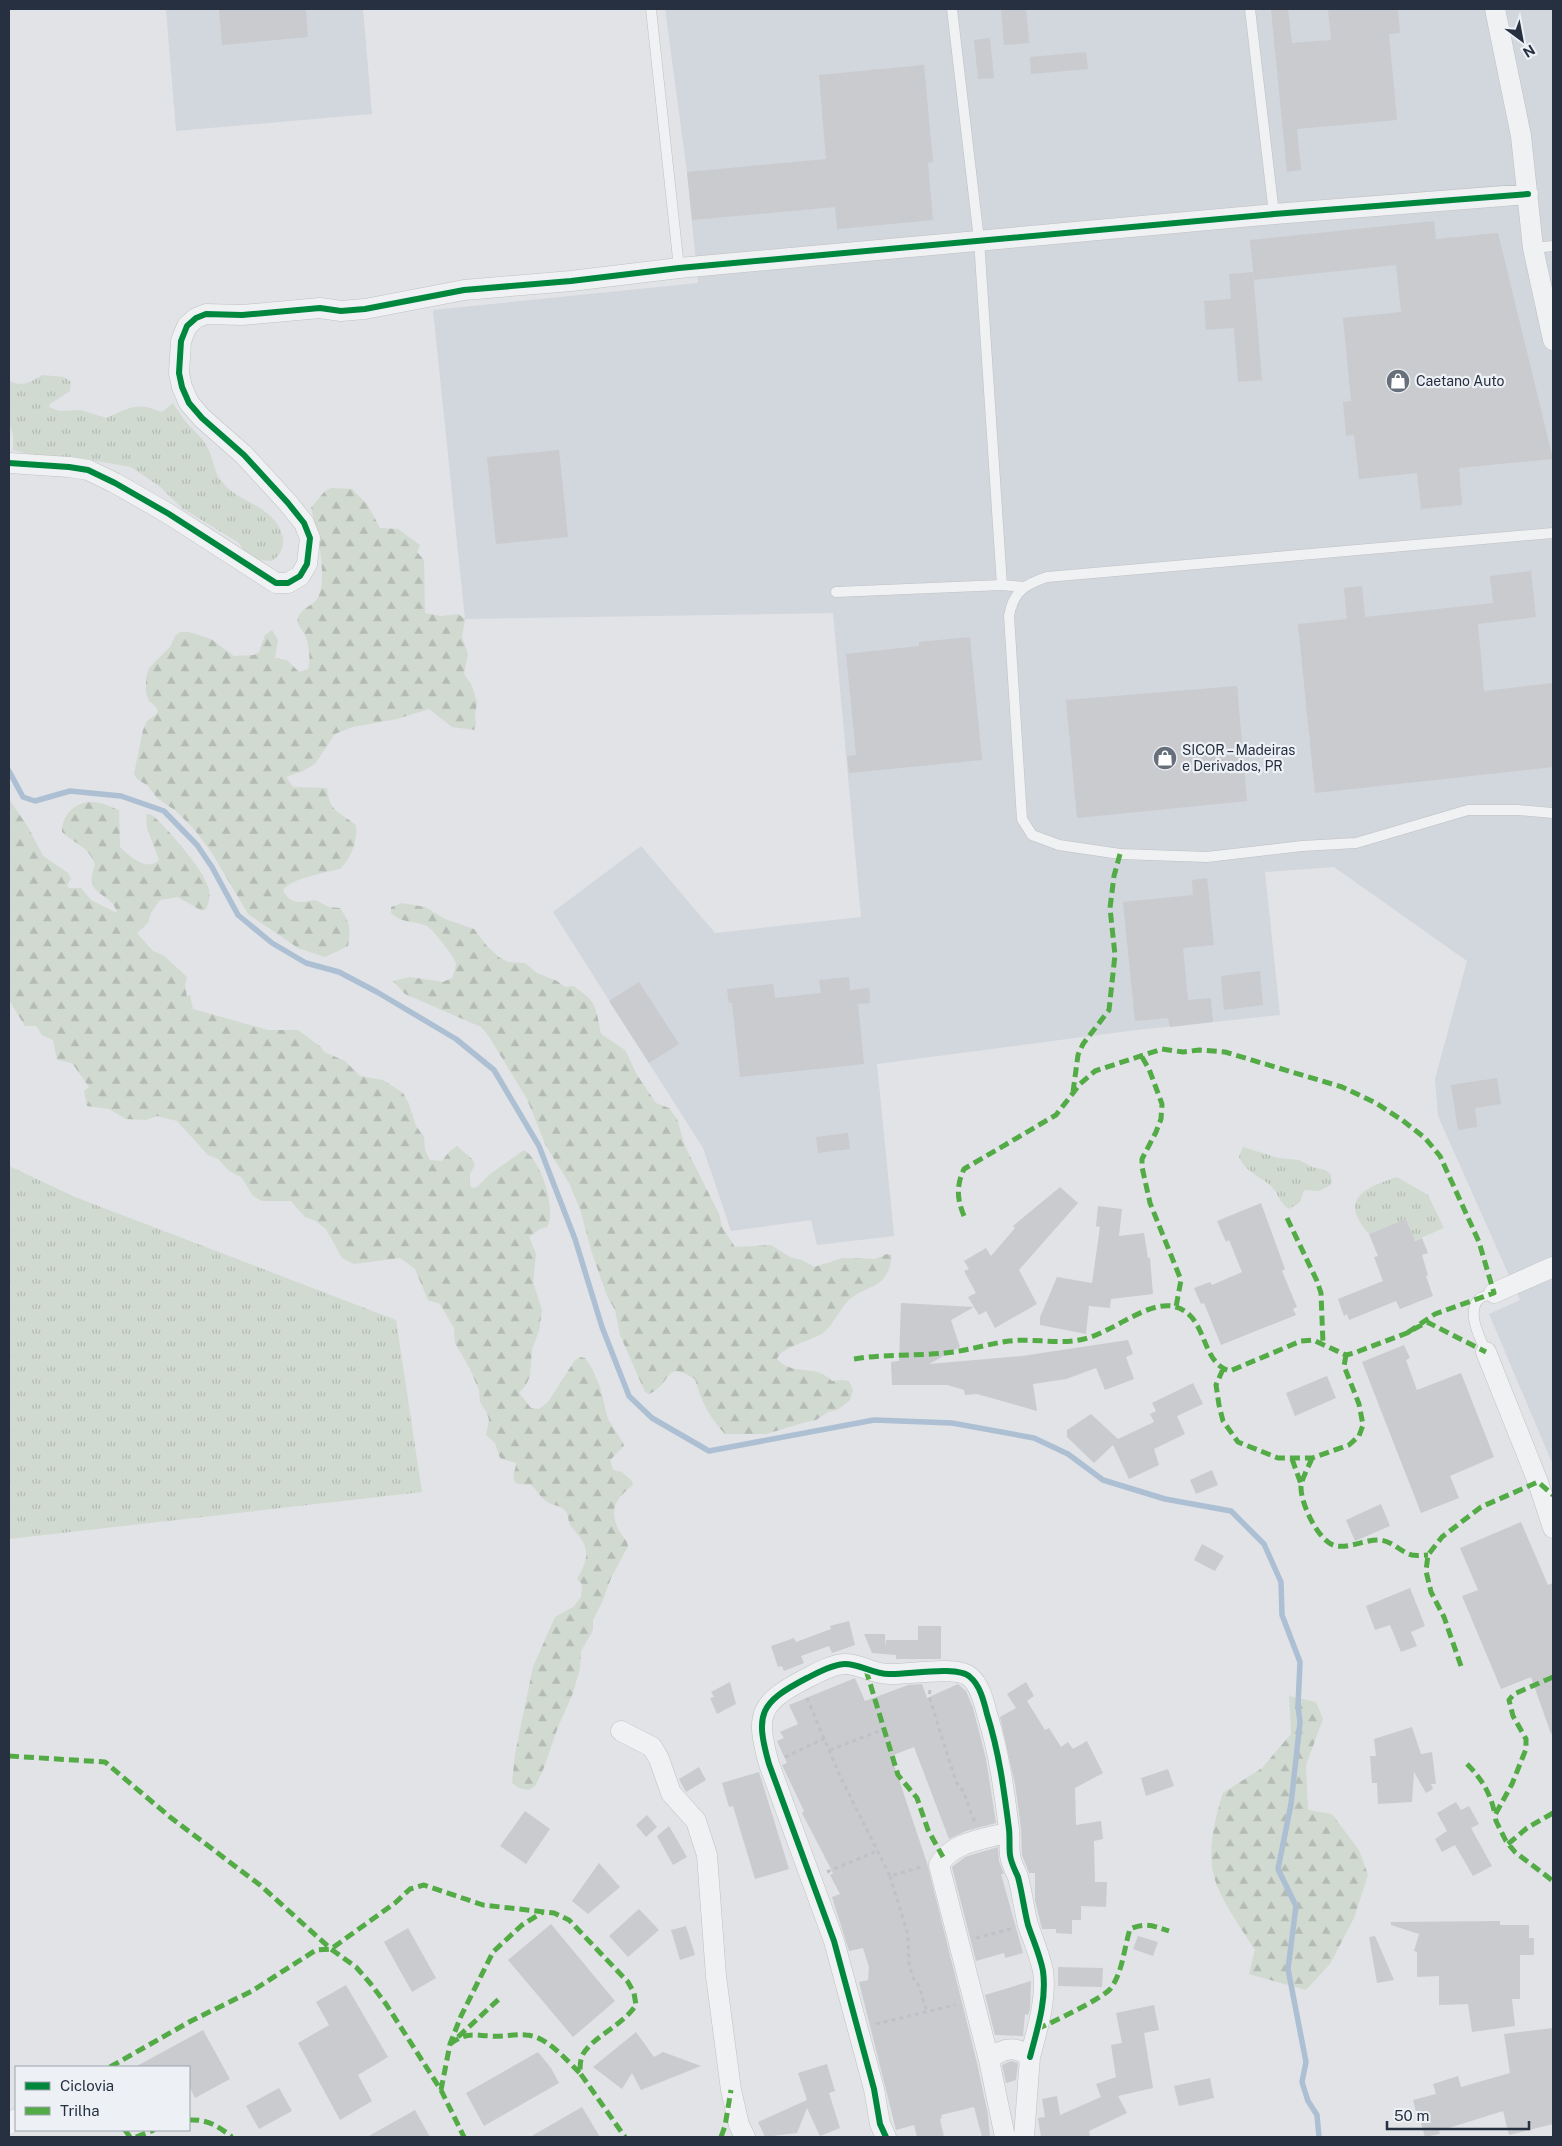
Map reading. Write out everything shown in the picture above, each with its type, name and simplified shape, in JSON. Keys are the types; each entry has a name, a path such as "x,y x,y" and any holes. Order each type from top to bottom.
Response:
{"street":[{"path":"1495,9 1521,136 1533,248 1553,340"},
{"path":"9,463 88,470 169,514 276,583 288,583 300,576 307,564 310,538 304,523 244,455 202,418 189,403 182,387 179,373 180,341 186,326 196,318 206,314 242,315 320,308 341,311 365,309 464,290 571,281 679,268 1274,214 1528,194"},
{"path":"1494,1293 1553,1267"},
{"path":"1486,1352 1538,1482 1553,1528"},
{"path":"886,2137 880,2124 874,2089 834,1941 769,1764 761,1729 763,1712 773,1698 800,1682 842,1664 860,1667 876,1673 952,1670 963,1672 978,1687 997,1749 1009,1832 1010,1856 1018,1877 1028,1924 1043,1972 1044,1985 1037,2029 1030,2057 1024,2137"},
{"path":"621,1731 652,1747 659,1759 671,1793 696,1820 707,1855 716,1976 731,2090 745,2137"},
{"path":"1006,2137 975,2000 939,1865 943,1857 951,1850 1009,1832"},
{"path":"989,2060 998,2052 1008,2049 1017,2049 1030,2057"}],"lane":[{"path":"651,9 679,268"},
{"path":"952,9 979,240 1002,585"},
{"path":"1250,9 1274,214"},
{"path":"1533,248 1553,246"},
{"path":"1553,533 1047,576 1025,587 1015,596 1009,616 1022,819 1032,835 1059,845 1110,853 1162,857 1207,857 1302,846 1356,843 1468,810 1518,810 1553,813"},
{"path":"836,592 1002,585 1025,587"},
{"path":"1486,1352 1474,1320 1474,1308 1480,1299 1494,1293"}],"path":[{"path":"933,1672 929,1696 956,1782 963,1791 981,1840"},
{"path":"800,1682 844,1783 890,1876 908,1935 909,1964 919,1986 927,2012"},
{"path":"830,1750 884,1729"},
{"path":"769,1764 825,1738"},
{"path":"811,1878 877,1851"},
{"path":"890,1876 926,1865 939,1865"},
{"path":"960,1942 1028,1924"},
{"path":"858,2028 975,2000"}],"shaded area":[{"path":"166,9 363,9 372,114 176,131"},
{"path":"665,9 1553,9 1553,1465 1489,1314 1520,1300 1438,1116 1435,1079 1467,961 1334,867 1265,872 1280,1015 1136,1030 877,1064 894,1236 817,1245 811,1220 731,1231 703,1148 553,912 641,846 715,933 861,917 833,613 465,619 433,310 698,283 687,172"}],"green space":[{"path":"42,375 64,377 71,382 70,391 50,404 49,407 59,411 81,410 106,418 126,409 141,406 162,412 173,403 209,450 217,474 223,483 234,493 259,507 275,521 282,533 283,545 281,551 272,561 256,560 244,551 239,543 182,508 159,486 131,467 80,458 37,456 13,450 13,435 9,426 9,381 18,384 26,383"},
{"path":"331,488 352,489 367,504 380,528 398,529 420,545 417,552 424,560 425,613 441,616 458,614 465,619 462,637 468,654 464,674 472,686 477,702 474,730 452,727 429,709 397,719 353,727 335,734 315,764 286,777 293,787 327,788 330,802 336,810 356,825 353,849 340,869 301,879 293,882 283,890 289,898 296,902 315,900 329,907 340,908 349,926 348,946 325,957 298,948 248,914 212,853 194,829 176,811 157,798 148,786 137,779 134,774 143,730 147,721 156,715 158,711 149,701 146,693 146,678 149,668 170,647 175,636 180,632 189,632 211,639 234,656 254,655 259,652 265,635 272,630 278,640 275,658 287,660 299,672 308,669 308,643 298,620 301,612 317,599 322,580 321,555 311,508 324,492"},
{"path":"9,799 28,827 43,856 68,873 71,879 67,885 69,888 81,888 91,900 117,913 110,901 95,889 92,883 95,864 92,858 85,849 62,832 65,818 73,808 85,803 105,804 119,810 120,847 139,862 149,864 159,860 147,828 146,814 152,815 194,862 209,890 208,904 206,909 202,911 178,897 160,900 151,913 148,923 137,933 153,951 163,955 186,976 187,997 190,995 193,1009 268,1030 298,1030 321,1047 324,1052 345,1061 360,1076 383,1080 403,1093 409,1104 416,1126 424,1137 425,1150 430,1160 442,1161 457,1146 472,1159 475,1165 470,1174 470,1185 472,1188 477,1187 490,1174 524,1150 536,1164 546,1186 549,1198 550,1219 547,1227 540,1229 529,1237 536,1254 533,1282 542,1310 539,1331 532,1349 530,1376 526,1385 519,1393 531,1408 539,1409 548,1402 575,1360 580,1357 585,1358 592,1368 600,1387 608,1419 624,1446 610,1460 613,1470 622,1472 632,1481 633,1485 618,1499 614,1509 615,1522 628,1546 611,1578 593,1620 593,1630 581,1651 580,1668 573,1693 558,1727 543,1770 535,1786 529,1790 519,1788 512,1783 515,1754 533,1667 555,1617 573,1607 581,1597 582,1584 577,1579 586,1558 585,1546 582,1540 571,1526 565,1510 547,1502 531,1485 516,1482 513,1477 516,1463 500,1458 495,1443 486,1435 489,1420 487,1413 480,1402 479,1390 470,1369 455,1343 454,1328 440,1304 428,1300 415,1269 400,1258 354,1264 342,1258 326,1229 314,1220 305,1217 291,1201 262,1201 253,1196 242,1178 229,1171 218,1159 208,1155 177,1121 157,1116 146,1120 126,1119 109,1109 87,1106 84,1091 89,1087 72,1063 57,1060 53,1040 42,1035 36,1026 25,1026 9,1000"},
{"path":"402,903 425,907 445,919 474,929 486,945 500,958 509,962 525,963 537,973 557,981 565,987 573,986 591,1001 596,1011 601,1034 625,1050 637,1075 656,1103 669,1108 677,1119 685,1146 719,1214 722,1227 735,1247 771,1245 790,1257 802,1260 814,1267 843,1258 875,1259 887,1254 892,1255 886,1276 881,1281 847,1302 823,1333 784,1351 777,1359 790,1368 818,1372 832,1381 849,1381 853,1390 850,1400 839,1409 828,1412 816,1420 766,1434 725,1434 706,1408 695,1379 685,1373 673,1372 657,1389 649,1394 645,1392 620,1335 615,1310 607,1296 592,1253 580,1209 569,1183 546,1146 527,1099 488,1035 481,1027 405,994 393,981 410,977 443,982 452,978 456,965 448,950 430,928 422,924 399,919 391,913 391,907"},
{"path":"1243,1147 1278,1158 1299,1160 1312,1167 1326,1170 1331,1175 1332,1184 1319,1191 1304,1190 1300,1202 1289,1209 1268,1183 1250,1171 1242,1162 1239,1157"},
{"path":"9,1166 75,1197 396,1320 422,1492 9,1539"},
{"path":"1397,1177 1428,1195 1444,1228 1411,1242 1412,1234 1406,1219 1369,1234 1360,1222 1356,1212 1356,1203 1359,1196 1374,1186"},
{"path":"1289,1696 1316,1702 1323,1719 1306,1765 1308,1810 1332,1814 1359,1850 1368,1875 1354,1918 1330,1964 1306,1990 1249,1974 1255,1950 1221,1894 1214,1876 1211,1856 1215,1823 1223,1793 1262,1768 1291,1734"}],"building":[{"path":"219,9 306,9 308,37 222,45"},
{"path":"1001,9 1026,9 1029,43 1004,45"},
{"path":"1271,9 1288,9 1292,43 1331,40 1328,9 1398,9 1400,33 1389,34 1397,120 1297,129 1301,170 1287,172"},
{"path":"990,38 994,78 978,79 974,40"},
{"path":"1086,52 1088,69 1031,74 1030,57"},
{"path":"924,65 933,162 928,163 933,220 837,229 835,207 692,220 687,172 826,159 819,75"},
{"path":"1434,221 1436,239 1498,233 1553,459 1459,468 1462,505 1421,509 1417,473 1359,479 1354,435 1346,436 1343,402 1351,401 1343,318 1401,312 1396,265 1254,280 1250,240"},
{"path":"1253,272 1262,380 1238,382 1234,328 1206,330 1204,301 1231,299 1229,274"},
{"path":"559,450 568,537 496,544 487,457"},
{"path":"1531,571 1536,617 1478,624 1484,691 1553,683 1553,767 1315,793 1298,624 1347,619 1344,588 1362,586 1365,617 1493,603 1490,576"},
{"path":"970,637 982,760 849,773 847,756 856,755 846,654 919,646 919,642"},
{"path":"1237,686 1247,801 1077,818 1066,700"},
{"path":"1207,878 1214,945 1183,948 1188,1000 1211,998 1213,1022 1170,1027 1168,1018 1135,1021 1123,902 1193,895 1192,880"},
{"path":"1260,971 1263,1005 1224,1010 1221,976"},
{"path":"849,977 850,990 869,988 870,1003 858,1004 864,1064 740,1077 732,1003 729,1003 727,989 773,984 775,998 757,1000 821,993 819,980"},
{"path":"639,982 679,1044 649,1063 609,1001"},
{"path":"1497,1078 1501,1104 1475,1108 1477,1127 1458,1130 1451,1085"},
{"path":"848,1133 850,1149 818,1153 816,1137"},
{"path":"1060,1187 1078,1203 1019,1270 1037,1304 995,1328 986,1311 979,1315 968,1297 976,1293 964,1271 969,1269 964,1261 986,1248 991,1256 1015,1228 1013,1226"},
{"path":"1261,1203 1285,1269 1282,1271 1297,1307 1293,1309 1296,1315 1221,1345 1204,1303 1201,1304 1194,1288 1210,1282 1212,1285 1242,1272 1229,1240 1226,1242 1217,1221"},
{"path":"1098,1206 1122,1209 1119,1236 1144,1233 1148,1258 1150,1258 1153,1294 1111,1299 1110,1308 1089,1306 1086,1334 1040,1325 1040,1317 1057,1277 1092,1283 1100,1227 1096,1226"},
{"path":"1406,1219 1415,1241 1422,1238 1428,1253 1422,1255 1428,1275 1426,1276 1433,1296 1400,1309 1396,1301 1349,1320 1347,1314 1344,1316 1338,1299 1383,1281 1374,1257 1378,1256 1369,1234"},
{"path":"901,1303 974,1307 951,1320 960,1347 929,1364 1022,1356 1128,1340 1133,1354 1126,1357 1134,1379 1105,1390 1096,1368 1066,1379 1033,1384 1037,1411 977,1394 965,1395 964,1390 947,1385 892,1385 891,1362 899,1361"},
{"path":"1404,1345 1410,1358 1406,1360 1417,1390 1461,1373 1494,1457 1450,1476 1459,1498 1421,1513 1362,1362"},
{"path":"1327,1376 1336,1398 1295,1416 1286,1393"},
{"path":"1193,1383 1203,1404 1177,1416 1185,1434 1154,1449 1159,1465 1129,1479 1113,1445 1094,1463 1067,1437 1067,1430 1091,1414 1118,1439 1154,1422 1150,1414 1156,1411 1152,1403"},
{"path":"1212,1470 1218,1485 1196,1494 1190,1480"},
{"path":"1381,1504 1390,1526 1355,1541 1346,1520"},
{"path":"1521,1522 1548,1585 1553,1583 1553,1733 1551,1734 1531,1677 1501,1689 1462,1596 1478,1590 1460,1548"},
{"path":"1202,1544 1224,1556 1215,1571 1194,1560"},
{"path":"1410,1588 1425,1626 1411,1632 1417,1646 1401,1652 1390,1625 1375,1630 1366,1606"},
{"path":"849,1621 855,1645 832,1653 829,1646 801,1656 804,1663 784,1671 782,1666 778,1667 771,1646 794,1638 796,1642 831,1629 830,1626"},
{"path":"918,1626 941,1626 941,1659 896,1659 896,1655 872,1653 864,1634 885,1634 885,1647 886,1640 918,1640"},
{"path":"855,1678 865,1701 908,1685 922,1684 927,1698 958,1684 966,1691 973,1708 986,1759 996,1823 966,1831 949,1839 914,1747 891,1756 927,1863 977,2063 988,2115 990,2137 982,2137 974,2107 941,2115 942,2118 940,2119 944,2137 917,2137 914,2125 896,2130 859,1982 868,1980 869,1967 863,1948 849,1951 832,1897 840,1894 830,1875 833,1873 802,1813 804,1811 782,1765 787,1763 777,1741 784,1738 780,1732 798,1724 789,1705"},
{"path":"730,1682 736,1704 717,1714 710,1698 714,1697 711,1692"},
{"path":"1026,1682 1034,1696 1027,1701 1045,1730 1049,1728 1061,1747 1068,1742 1073,1749 1087,1741 1103,1773 1075,1788 1076,1825 1101,1821 1103,1839 1094,1841 1095,1882 1107,1882 1106,1907 1081,1906 1081,1920 1072,1920 1072,1934 1056,1933 1056,1929 1042,1929 1035,1900 1035,1873 1029,1873 1022,1855 1021,1828 1015,1784 1000,1717 1016,1708 1007,1694"},
{"path":"1412,1727 1421,1754 1432,1752 1436,1784 1431,1784 1433,1789 1426,1793 1414,1772 1412,1802 1378,1804 1377,1783 1372,1783 1370,1756 1376,1756 1374,1739"},
{"path":"699,1767 706,1780 686,1792 679,1779"},
{"path":"1168,1769 1174,1786 1146,1796 1141,1778"},
{"path":"759,1772 789,1869 755,1879 733,1806 729,1807 722,1783"},
{"path":"1456,1802 1461,1810 1469,1806 1479,1824 1471,1828 1492,1866 1473,1876 1455,1845 1442,1852 1435,1839 1447,1831 1437,1813"},
{"path":"525,1811 550,1829 526,1864 500,1846"},
{"path":"647,1815 657,1827 646,1837 636,1825"},
{"path":"669,1826 687,1857 673,1865 657,1836"},
{"path":"998,1847 999,1861 1004,1874 1001,1874 1023,1953 1005,1958 1004,1953 976,1961 952,1867 965,1857"},
{"path":"599,1863 620,1887 588,1914 572,1901"},
{"path":"639,1909 659,1930 628,1957 609,1936"},
{"path":"1500,1921 1500,1925 1529,1925 1529,1938 1534,1938 1534,1955 1520,1955 1520,1999 1512,1999 1515,2026 1472,2032 1468,2004 1439,2005 1439,1976 1417,1977 1417,1952 1414,1951 1419,1934 1391,1925 1391,1922"},
{"path":"551,1924 615,2001 573,2037 508,1960"},
{"path":"686,1926 695,1955 680,1960 671,1930"},
{"path":"408,1928 436,1978 412,1992 384,1942"},
{"path":"1138,1936 1158,1942 1153,1956 1133,1949"},
{"path":"1375,1936 1394,1980 1377,1983 1369,1937"},
{"path":"1058,1967 1103,1968 1102,1987 1058,1986"},
{"path":"1031,1981 1030,2009 1028,2015 1025,2014 1023,2036 995,2035 985,1995"},
{"path":"346,1985 388,2057 358,2075 372,2101 340,2120 298,2043 329,2025 316,2002"},
{"path":"1154,2005 1159,2030 1144,2033 1153,2088 1118,2096 1127,2113 1089,2131 1090,2137 1041,2137 1038,2118 1045,2117 1042,2099 1057,2096 1060,2115 1101,2097 1096,2084 1116,2077 1111,2045 1122,2043 1116,2013"},
{"path":"1553,2028 1553,2124 1509,2135 1503,2111 1439,2131 1440,2134 1425,2137 1413,2100 1436,2094 1433,2084 1458,2076 1461,2087 1510,2073 1504,2034"},
{"path":"203,2030 230,2079 195,2098 190,2088 190,2066 137,2066"},
{"path":"636,2032 654,2057 663,2052 701,2066 641,2090 632,2073 622,2089 593,2067"},
{"path":"538,2052 551,2068 559,2083 484,2126 466,2093"},
{"path":"1011,2061 1018,2063 1016,2080 1006,2083 1002,2065"},
{"path":"827,2064 835,2091 829,2093 840,2128 820,2136 807,2108 797,2133 765,2137 758,2122 807,2100 798,2073"},
{"path":"1210,2078 1214,2098 1179,2106 1174,2086"},
{"path":"279,2088 292,2111 259,2129 246,2106"},
{"path":"582,2107 600,2137 530,2137"},
{"path":"415,2110 430,2137 367,2137"}],"waterway":[{"path":"9,771 23,797 35,801 70,791 121,796 164,811 197,845 212,867 238,915 272,943 306,963 339,972 377,992 456,1039 494,1070 539,1146 575,1239 602,1327 629,1396 652,1418 709,1451 874,1420 952,1423 1034,1438 1068,1454 1103,1480 1165,1499 1231,1511 1264,1544 1281,1582 1282,1615 1300,1662 1298,1706 1300,1722 1291,1804 1278,1869 1296,1906 1288,1969 1306,2062 1302,2082 1308,2101 1317,2115 1319,2137"}],"marked path":[{"path":"1073,1092 1078,1055 1083,1044 1109,1010 1115,955 1110,908 1114,876 1120,854"},
{"path":"964,1216 958,1192 964,1169 1056,1115 1080,1084 1095,1071 1162,1049 1183,1052 1199,1050 1225,1052 1342,1087 1376,1103 1425,1138 1440,1156 1479,1242 1494,1293 1435,1314 1407,1333"},
{"path":"1142,1057 1149,1069 1162,1104 1161,1119 1142,1159 1142,1167 1150,1203 1181,1280 1176,1307"},
{"path":"1287,1218 1321,1293 1323,1344"},
{"path":"854,1359 945,1353 1009,1341 1075,1341 1094,1336 1140,1313 1162,1306 1172,1306 1184,1310 1192,1318 1213,1358 1220,1366 1230,1371 1301,1341 1313,1340 1346,1355 1407,1333 1427,1322 1486,1352"},
{"path":"1223,1369 1216,1385 1219,1405 1223,1421 1238,1442 1278,1458 1312,1458 1349,1445 1359,1436 1363,1425 1359,1404 1344,1366 1346,1355"},
{"path":"1312,1458 1301,1486 1307,1512 1323,1538 1336,1546 1378,1540 1392,1544 1412,1555 1428,1555"},
{"path":"1292,1459 1301,1484"},
{"path":"1461,1666 1444,1617 1431,1592 1426,1571 1428,1555 1442,1537 1481,1507 1538,1482 1553,1495"},
{"path":"866,1670 898,1775 917,1798 928,1830 943,1857"},
{"path":"1553,1677 1514,1694 1509,1700 1513,1716 1526,1739 1526,1749 1512,1784 1495,1815 1506,1841 1515,1852 1553,1881"},
{"path":"9,1756 105,1762 170,1817 260,1885 331,1949 356,1967 370,1983 386,2004 441,2090 464,2137"},
{"path":"1467,1764 1485,1787 1495,1815"},
{"path":"1508,1844 1527,1828 1553,1813"},
{"path":"112,2066 191,2021 252,1991 316,1950 331,1949 395,1903 410,1889 424,1885 483,1905 554,1913 569,1920 628,1982 634,1993 636,2005 623,2019 588,2048 582,2056 580,2068 580,2073 625,2137"},
{"path":"441,2090 450,2044 461,2016 493,1952 522,1925 543,1912"},
{"path":"1037,2029 1088,2004 1111,1988 1121,1967 1130,1929 1145,1925 1169,1931"},
{"path":"458,2037 500,1998"},
{"path":"450,2044 469,2035 534,2036 555,2049 580,2073"},
{"path":"721,2137 725,2126 731,2090"},
{"path":"190,2120 212,2124 232,2137"},
{"path":"126,2131 130,2137"},
{"path":"136,2137 151,2131"}],"cycle path":[{"path":"9,463 88,470 169,514 276,583 288,583 300,576 307,564 310,538 304,523 244,455 202,418 189,403 182,387 179,373 181,341 187,326 196,318 206,314 242,315 320,308 341,311 365,309 464,290 571,281 679,268 1274,214 1528,194"},
{"path":"886,2137 880,2124 874,2089 834,1941 769,1764 762,1733 762,1721 770,1703 779,1695 807,1678 835,1665 845,1664 889,1674 932,1671 964,1673 976,1684 981,1694 998,1757 1009,1829 1011,1858 1018,1877 1028,1925 1043,1971 1044,1993 1030,2057"}],"place":[{"name":"Caetano Auto","path":"1398,381"},
{"name":"SICOR – Madeiras e Derivados, PR","path":"1165,758"}]}
